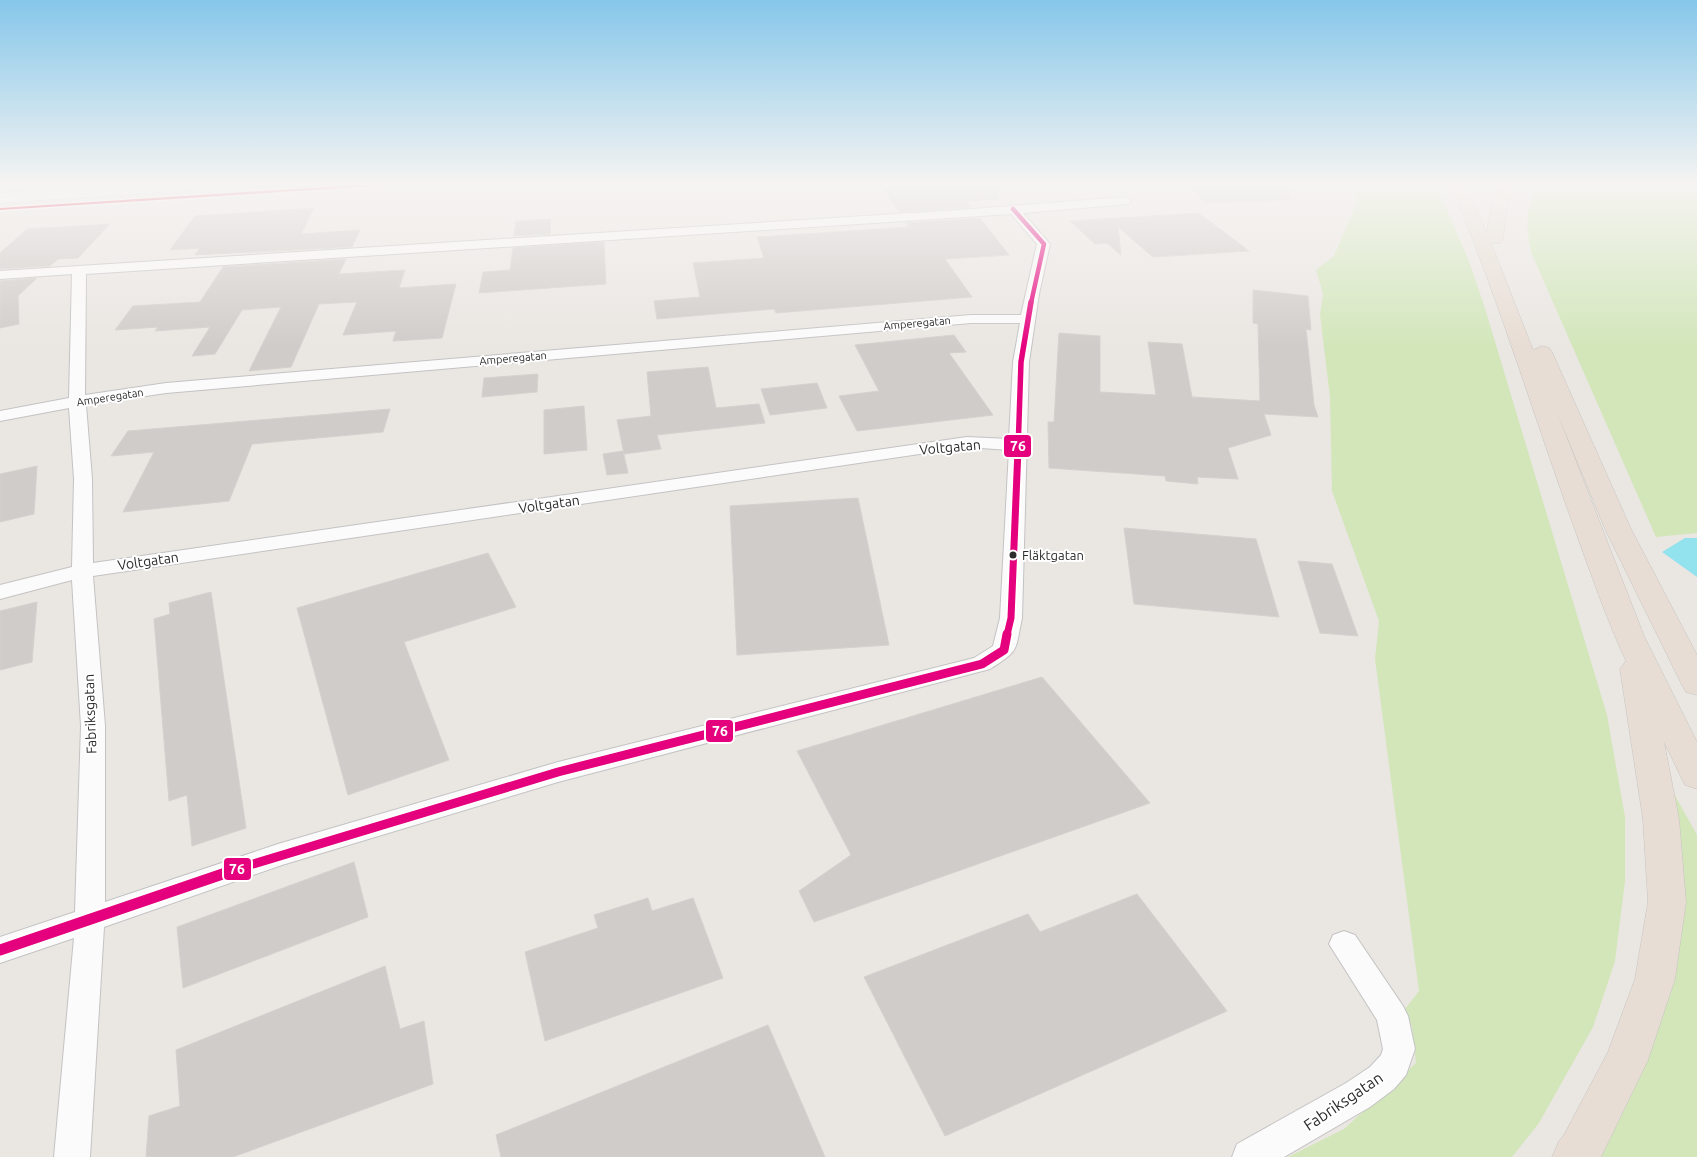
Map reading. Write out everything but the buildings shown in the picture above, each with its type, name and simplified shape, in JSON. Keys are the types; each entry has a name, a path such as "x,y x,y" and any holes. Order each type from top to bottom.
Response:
{"highway":[{"path":"1480,239 1506,305 1579,506 1630,636 1697,776"},
{"path":"1495,239 1618,529 1697,685"},
{"path":"1575,1157 1627,1060 1655,979 1667,902 1661,819 1630,636"}],"street":[{"path":"0,275 554,239"},
{"path":"0,950 278,855 558,772 982,664 1004,650 1011,618 1021,362 1044,244 1040,239"},
{"name":"Fabriksgatan","path":"72,1157 90,920 93,726 82,570 83,479 78,401 79,270"},
{"name":"Amperegatan","path":"0,416 78,401 166,388 971,319 1028,319"},
{"name":"Voltgatan","path":"0,592 82,570 967,442 1017,445"},
{"name":"Fabriksgatan","path":"1250,1157 1358,1095 1382,1078 1394,1064 1399,1048 1392,1016 1344,944"}],"green space":[{"path":"1341,239 1459,239 1484,305 1607,715 1625,817 1625,881 1615,961 1593,1027 1539,1123 1512,1157 1288,1157 1344,1129 1416,1063 1412,1027 1405,1009 1419,991 1375,659 1379,621 1332,491 1330,397 1320,314 1323,294 1316,270 1334,256"},
{"path":"1529,239 1697,239 1697,533 1656,537 1531,252"},
{"path":"1653,756 1697,835 1697,1157 1585,1157 1656,1009"}],"water":[{"path":"1685,538 1697,538 1697,577 1662,552"}],"transit line":[{"name":"76","path":"0,950 278,855 558,772 982,664 1004,650 1011,618 1021,362 1032,294 1044,244 1040,239"}],"place":[{"name":"Fläktgatan","path":"1013,555"}]}
